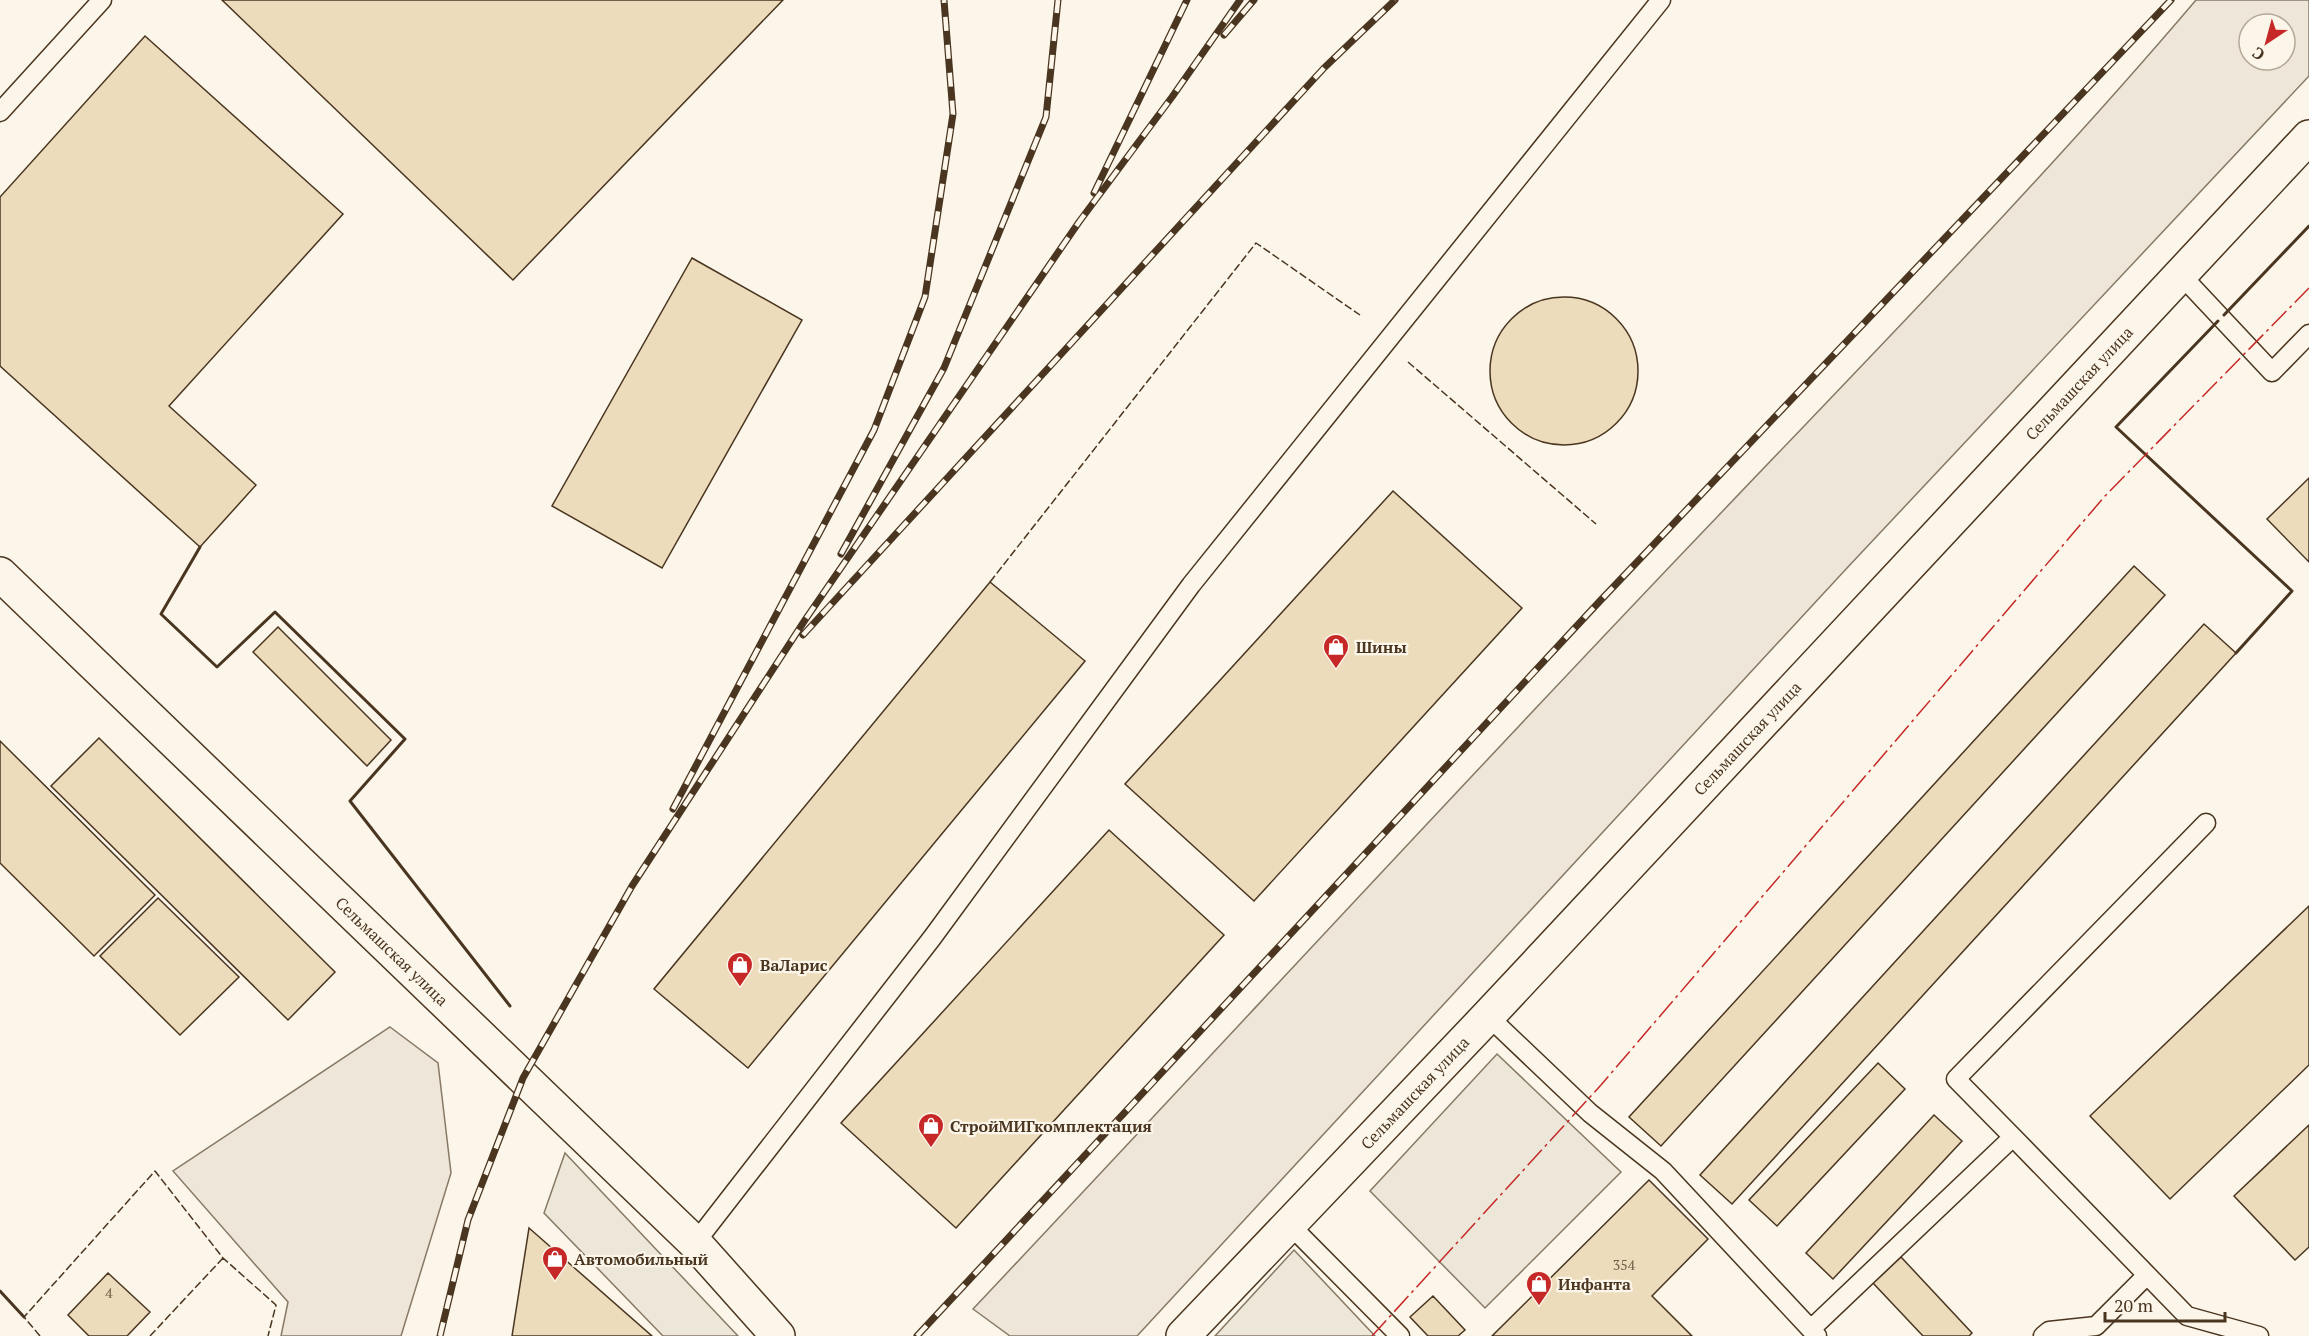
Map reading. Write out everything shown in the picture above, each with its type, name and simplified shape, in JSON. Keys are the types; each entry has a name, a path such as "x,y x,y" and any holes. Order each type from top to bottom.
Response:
{"main road":[{"name":"Сельмашская улица","path":"1183,1336 1488,1016 2309,137"},
{"name":"Сельмашская улица","path":"0,574 695,1243 778,1336"}],"lane":[{"path":"0,112 102,0"},
{"path":"695,1243 932,938 1191,585 1661,0"},
{"path":"2181,275 2272,372 2309,334"},
{"path":"2206,824 1956,1079 2187,1316 2259,1336"},
{"path":"1488,1016 1590,1113 1663,1171 1814,1333 2013,1137"},
{"path":"1289,1224 1400,1336"},
{"path":"2043,1336 2049,1331 2098,1331 2148,1275"}],"shaded area":[{"path":"2196,0 2309,0 2309,76 1847,568 1137,1336 1010,1336 973,1309 1532,712 1961,261 2080,132"},
{"path":"390,1027 438,1063 451,1173 401,1336 281,1336 288,1302 173,1171"},
{"path":"1497,1054 1621,1172 1485,1308 1370,1191"},
{"path":"565,1153 738,1336 663,1336 544,1213"},
{"path":"1294,1250 1375,1336 1215,1336"}],"building":[{"path":"222,0 783,0 513,280"},
{"path":"145,36 343,214 169,406 256,485 200,547 0,366 0,197"},
{"path":"692,258 802,320 662,568 552,506"},
{"path":"1564,297 1592,302 1617,318 1633,343 1638,371 1633,399 1617,424 1592,440 1564,445 1536,440 1511,424 1495,399 1490,371 1495,343 1511,318 1536,302"},
{"path":"2309,478 2309,562 2267,519"},
{"path":"1393,491 1522,608 1254,901 1125,784"},
{"path":"2134,566 2165,595 1661,1146 1629,1117"},
{"path":"990,582 1085,661 748,1068 654,989"},
{"path":"2204,624 2236,653 1732,1204 1700,1175"},
{"path":"278,627 391,740 367,766 253,652"},
{"path":"99,738 335,972 288,1020 51,786"},
{"path":"0,741 155,895 94,956 0,863"},
{"path":"1109,830 1224,935 956,1228 841,1123"},
{"path":"158,898 239,977 180,1035 100,956"},
{"path":"2309,906 2309,1065 2170,1199 2090,1116"},
{"path":"1878,1063 1905,1089 1777,1226 1749,1200"},
{"path":"1934,1115 1962,1141 1833,1279 1806,1253"},
{"path":"2309,1125 2309,1247 2295,1260 2234,1196"},
{"path":"1649,1180 1708,1239 1652,1296 1692,1336 1492,1336"},
{"name":"Автомобильный","path":"529,1228 652,1336 512,1336"},
{"path":"1901,1257 1972,1333 1969,1336 1923,1336 1873,1283"},
{"path":"108,1273 150,1312 127,1336 89,1336 68,1315"},
{"path":"1433,1296 1465,1330 1458,1336 1428,1336 1410,1317"}],"railway":[{"path":"673,809 874,430 925,297 953,114 944,0"},
{"path":"841,554 944,368 1046,117 1058,0"},
{"path":"1094,193 1187,0"},
{"path":"440,1336 468,1220 523,1078 632,886 805,620 1079,222 1172,97 1240,0"},
{"path":"1224,35 1254,0"},
{"path":"803,635 1324,68 1395,0"},
{"path":"917,1336 1599,602 2171,0"}],"fence":[{"path":"990,582 1256,243 1360,315"},
{"path":"1408,362 1596,524"},
{"path":"40,1336 24,1317 155,1171 223,1258 276,1305 268,1336"},
{"path":"150,1336 223,1258"}],"wall":[{"path":"2224,315 2309,226"},
{"path":"2218,321 2116,427 2292,591 2236,653"},
{"path":"200,547 161,614 217,667 275,612 405,739 350,801 510,1006"},
{"path":"0,1291 24,1317"}],"power":[{"path":"1372,1336 1601,1085 2105,496 2309,288"}],"place":[{"name":"Шины","path":"1336,670"},
{"name":"ВаЛарис","path":"740,988"},
{"name":"СтройМИГкомплектация","path":"931,1149"},
{"name":"Автомобильный","path":"555,1282"},
{"name":"Инфанта","path":"1539,1307"}]}
